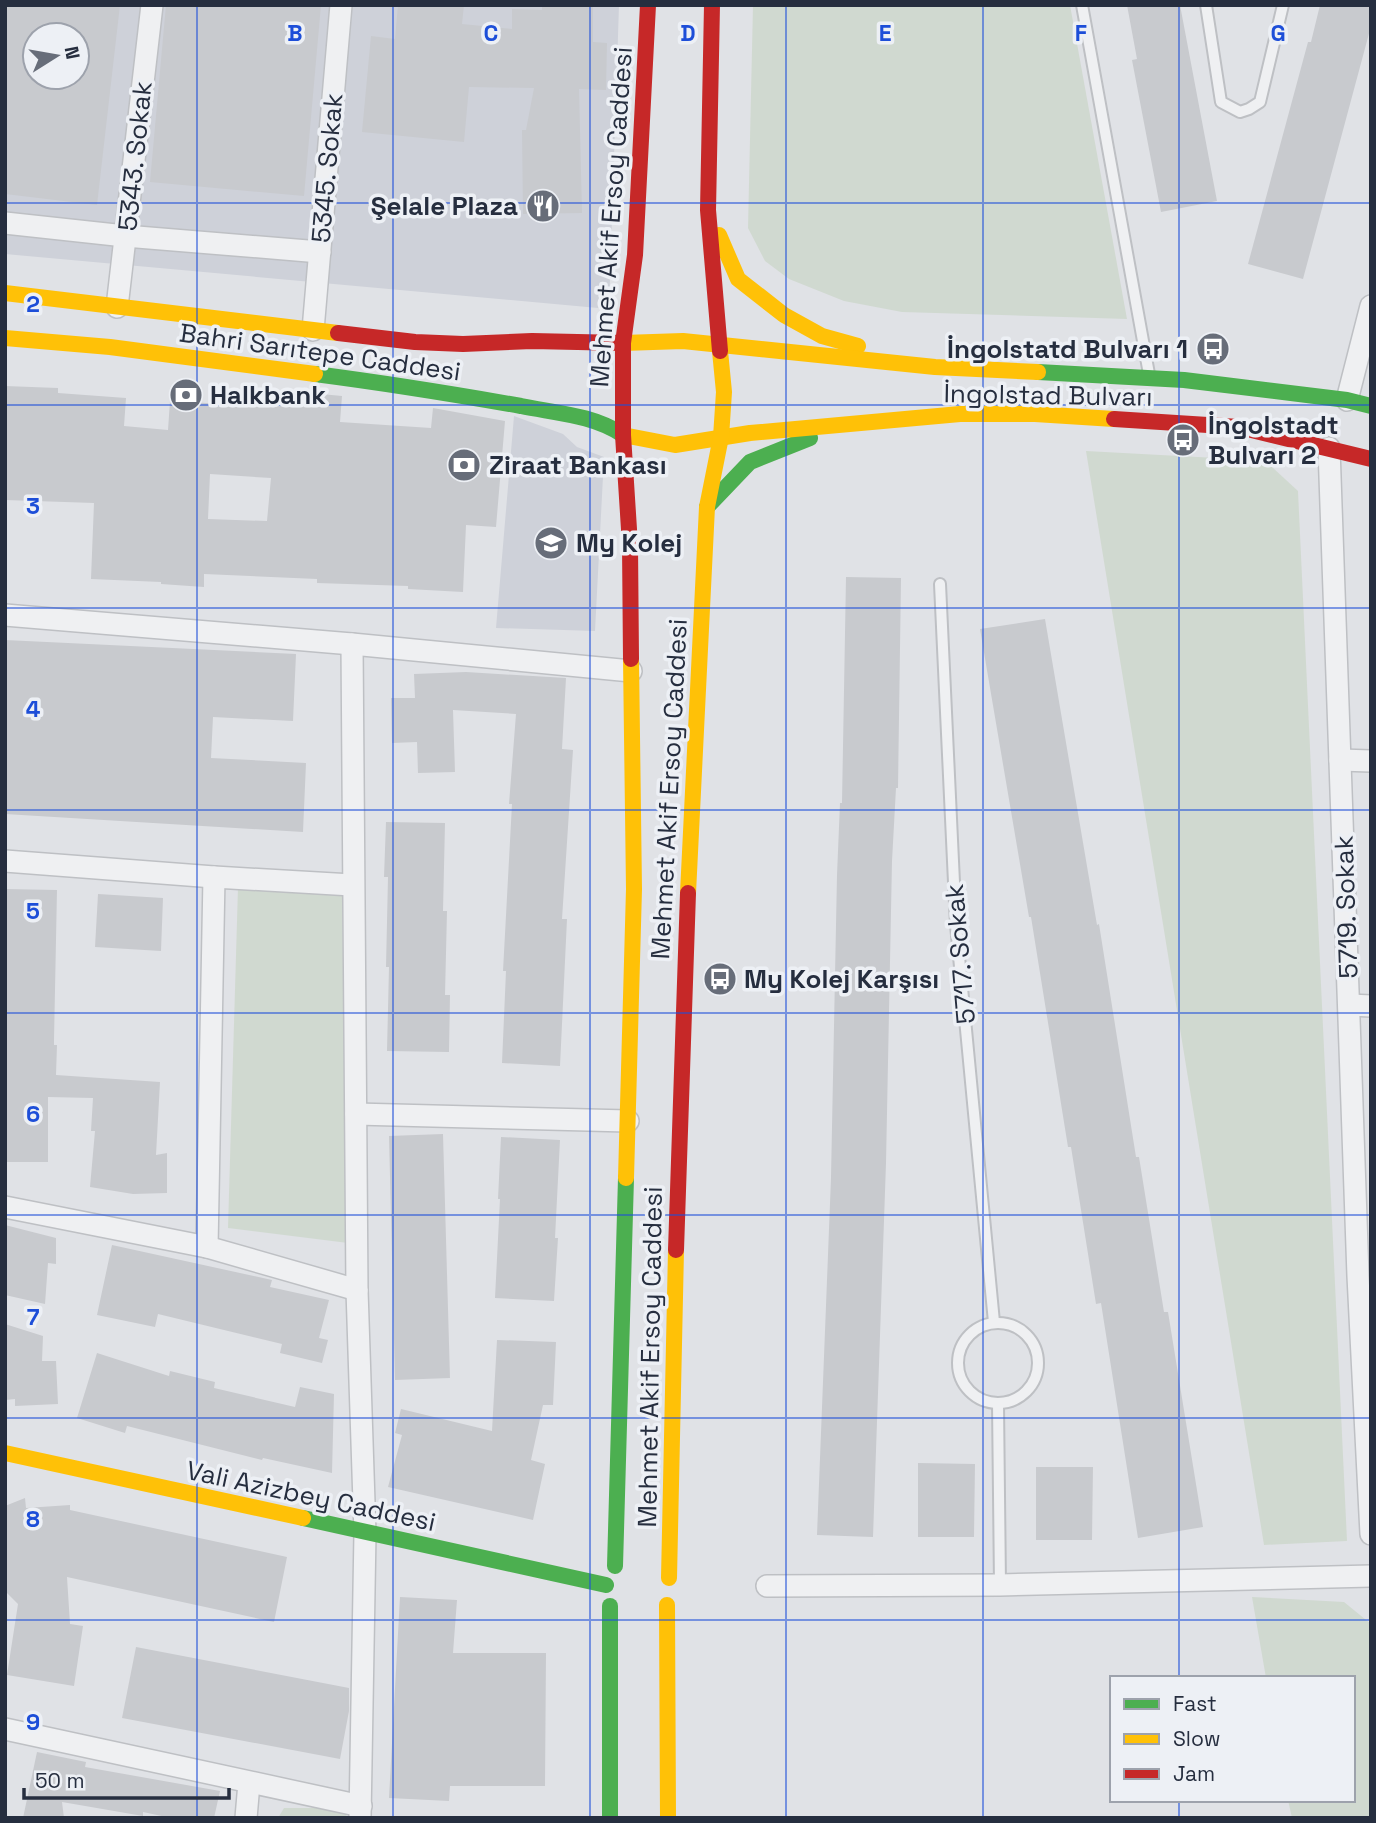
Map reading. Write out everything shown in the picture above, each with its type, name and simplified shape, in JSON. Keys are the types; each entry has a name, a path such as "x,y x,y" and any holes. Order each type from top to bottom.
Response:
{"main road":[{"name":"Mehmet Akif Ersoy Caddesi","path":"615,1566 634,889 630,545 623,435 623,342 635,255 648,5"},
{"name":"Mehmet Akif Ersoy Caddesi","path":"667,1605 671,1587 669,1578 680,1105 692,788 707,507 721,437 724,391 708,210 712,5"},
{"path":"708,210 738,279 784,315 822,336 935,367"},
{"name":"Bahri Sarıtepe Caddesi","path":"5,293 415,342 463,344 532,341 623,342 658,339 719,346"},
{"name":"Bahri Sarıtepe Caddesi","path":"5,338 110,347 433,390 584,418 623,435 676,445 721,437"},
{"name":"İngolstad Bulvarı","path":"719,346 935,367 1150,377 1347,400 1371,406"},
{"name":"İngolstad Bulvarı","path":"721,437 960,414 1035,414 1239,427 1371,459"},
{"path":"707,507 750,462 800,442 858,424"},
{"name":"Vali Azizbey Caddesi","path":"5,1453 606,1585"},
{"path":"610,1818 610,1606 606,1585 615,1566 635,1557"},
{"path":"656,1561 669,1578"},
{"path":"653,1618 667,1605"},
{"path":"667,1605 668,1818"},
{"path":"610,1606 625,1619"}],"street":[{"name":"5343. Sokak","path":"117,307 152,5"},
{"name":"5345. Sokak","path":"313,330 341,5"},
{"path":"5,223 320,252"},
{"path":"1347,400 1371,306"},
{"name":"5719. Sokak","path":"1329,448 1340,760 1360,1006 1371,1534"},
{"path":"5,615 631,671"},
{"path":"5,1729 249,1783 360,1812 365,1533 357,1290 352,644"},
{"path":"1340,760 1371,761"},
{"path":"5,861 352,885"},
{"path":"207,1247 214,877"},
{"path":"356,1114 628,1121"},
{"path":"5,1207 207,1247 357,1290"},
{"path":"767,1586 1000,1585 1371,1577"},
{"path":"246,1818 249,1783"}],"lane":[{"path":"1082,5 1150,377"},
{"path":"1206,5 1221,102 1240,111 1260,102 1283,5"},
{"name":"5717. Sokak","path":"940,584 956,925 994,1322"},
{"path":"994,1322 1018,1328 1035,1346 1038,1359 1033,1383 1024,1394 1012,1401 998,1404 984,1401 972,1394 963,1383 958,1370 958,1356 963,1343 971,1333 994,1322"},
{"path":"998,1404 1000,1585"}],"shaded area":[{"path":"5,5 619,5 609,309 5,254"},
{"path":"753,5 1070,5 1127,319 902,312 844,301 789,279 765,261 748,228"},
{"name":"My Kolej","path":"514,416 563,434 577,447 604,457 595,631 496,628"},
{"path":"1086,451 1235,459 1272,467 1298,491 1347,1541 1264,1545"},
{"path":"238,887 342,889 348,1243 228,1228"},
{"path":"1252,1597 1344,1602 1371,1624 1371,1818 1292,1818 1288,1802 1355,1802 1355,1676 1266,1676"},
{"path":"284,1808 332,1808 346,1814 347,1818 278,1818"}],"building":[{"path":"5,5 120,5 97,205 5,194"},
{"path":"166,5 321,5 304,196 150,182"},
{"path":"398,5 464,5 462,24 512,29 512,9 542,10 542,5 593,5 593,42 607,43 606,90 579,89 582,213 523,214 522,130 526,130 534,88 469,87 464,142 362,132 371,36 395,39"},
{"path":"1127,5 1180,5 1217,201 1161,212 1132,60 1137,59"},
{"path":"1320,5 1371,5 1371,26 1303,279 1248,264"},
{"path":"5,386 58,388 58,393 126,398 124,426 168,430 170,401 277,407 279,390 342,396 340,422 431,428 433,408 505,421 496,527 466,525 463,592 408,589 408,586 317,583 317,579 204,574 204,587 91,579 94,503 5,500","holes":["210,474 271,478 267,521 208,519"]},
{"path":"846,577 901,578 898,788 892,861 886,1163 873,1537 817,1535 831,1178"},
{"path":"1045,619 1097,925 1099,924 1136,1157 1139,1157 1164,1312 1168,1312 1203,1527 1138,1538 1101,1303 1096,1304 980,629"},
{"path":"5,640 296,654 293,721 213,717 211,758 306,763 303,832 5,814"},
{"path":"466,672 566,678 562,749 573,750 562,919 567,919 560,1066 502,1063 506,971 503,971 512,804 509,804 516,714 453,710 455,772 418,773 417,742 392,743 391,698 415,698 414,674"},
{"path":"386,822 445,823 443,911 447,911 445,995 450,995 449,1052 387,1051 389,967 386,967 388,877 384,877"},
{"path":"5,889 57,890 54,1040 54,1045 57,1045 56,1075 160,1082 156,1155 167,1153 167,1193 133,1194 90,1187 95,1131 91,1131 93,1098 48,1097 48,1162 5,1162"},
{"path":"98,894 163,898 161,951 95,947"},
{"path":"443,1134 450,1378 395,1380 389,1136"},
{"path":"501,1137 560,1140 554,1301 495,1298"},
{"path":"5,1225 56,1238 56,1264 48,1263 45,1304 5,1295"},
{"path":"112,1245 272,1280 270,1287 329,1300 319,1338 328,1340 322,1363 280,1353 282,1344 158,1314 155,1327 97,1315"},
{"path":"5,1324 43,1336 42,1361 56,1361 58,1404 15,1406 15,1399 5,1400"},
{"path":"497,1340 556,1342 553,1405 543,1405 531,1460 545,1464 533,1520 388,1487 402,1435 395,1433 401,1409 492,1431"},
{"path":"97,1353 169,1376 170,1371 215,1382 214,1388 295,1407 300,1387 334,1394 332,1473 263,1458 262,1460 127,1426 125,1433 77,1418"},
{"path":"918,1463 975,1464 974,1537 918,1537"},
{"path":"1036,1467 1093,1467 1092,1540 1036,1540"},
{"path":"25,1498 26,1508 70,1505 70,1510 287,1557 274,1622 67,1577 70,1624 83,1626 74,1686 7,1675 18,1604 5,1591 5,1506"},
{"path":"400,1597 457,1600 453,1653 546,1653 545,1786 450,1786 449,1801 389,1798"},
{"path":"136,1647 349,1688 349,1711 340,1759 122,1718"},
{"path":"37,1752 86,1762 85,1767 220,1791 214,1818 171,1818 143,1812 143,1816 62,1802 64,1818 23,1818"}],"traffic: fast":[{"path":"1038,372 1184,380 1347,400 1371,406"},
{"path":"315,374 561,413 600,423 623,435"},
{"path":"707,507 750,462 810,438"},
{"path":"615,1566 626,1178"},
{"path":"303,1518 606,1585"},
{"path":"610,1606 610,1818"}],"traffic: slow":[{"path":"719,235 738,279 784,315 822,336 858,346"},
{"path":"5,293 338,333"},
{"path":"5,338 110,347 315,374"},
{"path":"623,343 683,341 935,367 1038,372"},
{"path":"688,893 707,507 721,437 724,392 720,351"},
{"path":"623,435 675,445 750,433 960,414 1035,414 1114,419"},
{"path":"626,1178 634,889 631,659"},
{"path":"669,1578 676,1250"},
{"path":"5,1453 303,1518"},
{"path":"667,1605 668,1818"}],"traffic: jam":[{"path":"631,659 630,545 623,435 623,343 635,255 648,5"},
{"path":"712,5 708,210 720,351"},
{"path":"338,333 415,342 463,344 532,341 623,343"},
{"path":"1114,419 1239,427 1371,459"},
{"path":"676,1250 688,893"}],"place":[{"name":"Şelale Plaza","path":"543,206"},
{"name":"İngolstatd Bulvarı 1","path":"1213,349"},
{"name":"Halkbank","path":"186,395"},
{"name":"İngolstadt Bulvarı 2","path":"1183,440"},
{"name":"Ziraat Bankası","path":"464,465"},
{"name":"My Kolej","path":"551,543"},
{"name":"My Kolej Karşısı","path":"720,979"}]}
